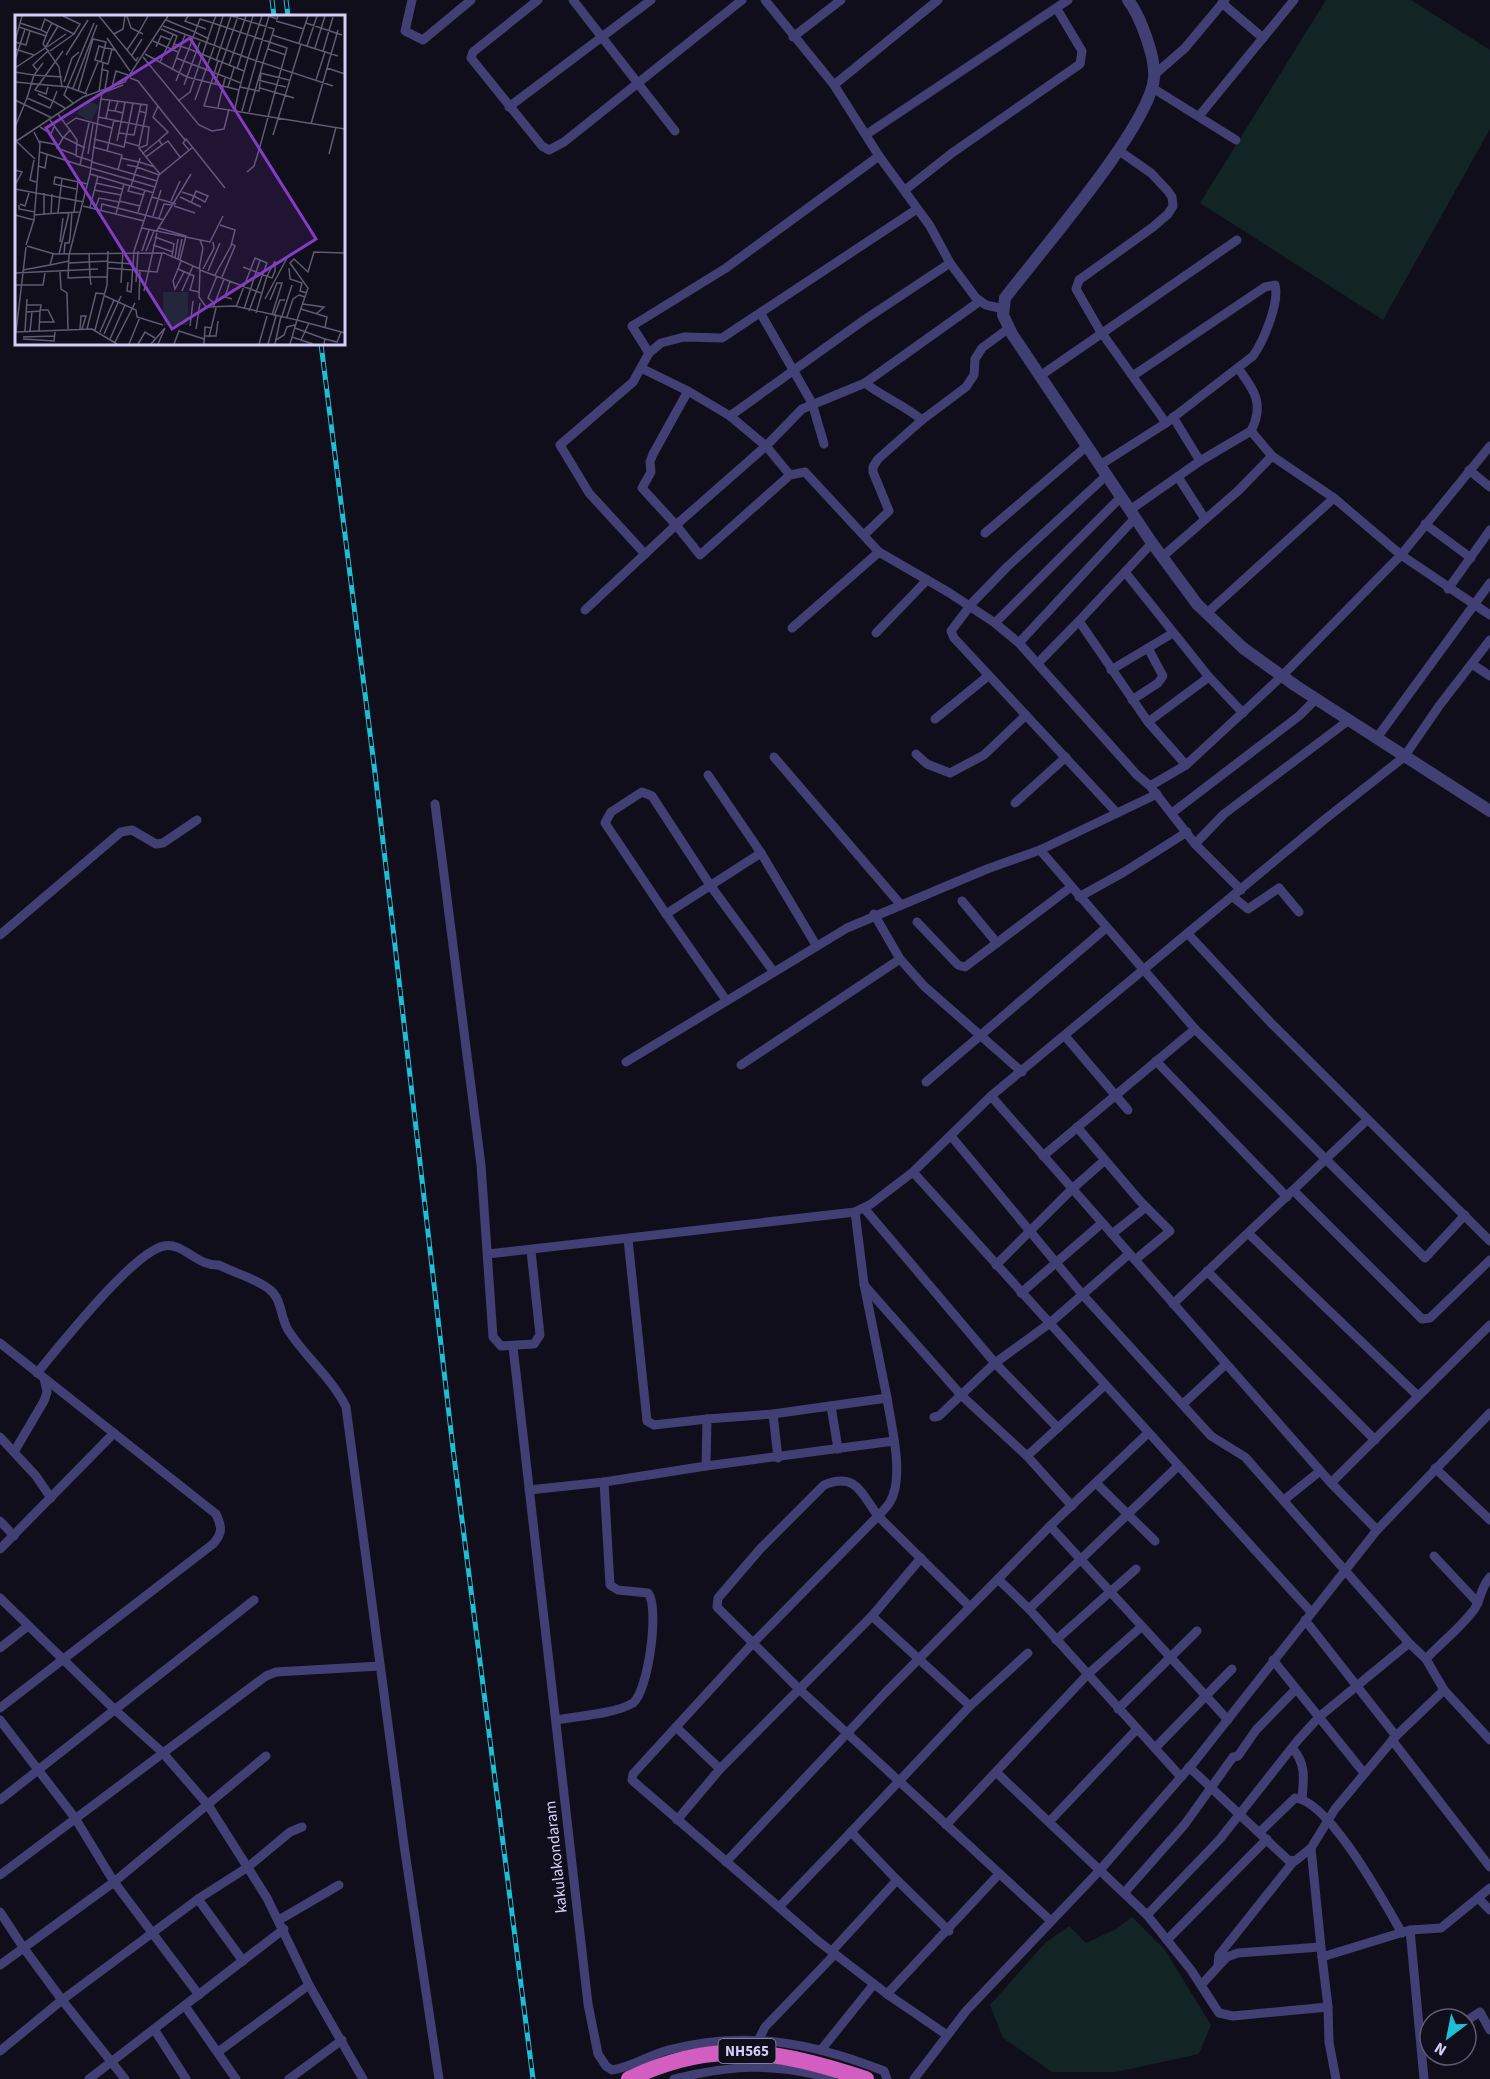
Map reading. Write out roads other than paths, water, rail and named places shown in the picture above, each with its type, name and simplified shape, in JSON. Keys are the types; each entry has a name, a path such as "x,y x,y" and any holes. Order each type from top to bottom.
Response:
{"highway":[{"name":"NH565","path":"629,2079 670,2074 692,2056 751,2051 817,2064 866,2079"}],"street":[{"path":"412,0 405,31 423,40 471,0"},
{"path":"538,0 473,52 471,58 542,146 554,149 742,0"},
{"path":"573,0 675,131"},
{"path":"509,107 651,0"},
{"path":"765,0 834,85 879,156 930,226 950,263 980,301 1004,309"},
{"path":"793,37 841,0"},
{"path":"834,85 938,0"},
{"path":"867,134 1068,0"},
{"path":"1199,116 1294,0"},
{"path":"1152,81 1185,48 1223,2 1263,38"},
{"path":"1131,3 1151,54 1152,81 1142,113 1118,150 1005,298 1003,315 1040,376 1132,514 1162,557 1207,614 1243,648 1282,676 1490,811"},
{"path":"905,190 952,153 1080,64 1083,58 1082,51 1057,9"},
{"path":"1152,81 1236,140"},
{"path":"1118,150 1150,173 1167,190 1172,197 1173,206 1160,221 1076,284 1078,295 1102,332 1200,460"},
{"path":"649,353 632,326 726,268 879,156"},
{"path":"645,554 589,493 560,445 633,382 649,353 661,343 684,337 722,338 917,209"},
{"path":"1040,376 1237,240"},
{"path":"730,416 950,263"},
{"path":"1117,813 988,675 952,634 952,628 969,606 1103,470 1253,356 1264,337 1276,298 1276,287 1273,284 1134,375"},
{"path":"585,610 676,525 766,446 802,409 866,383 980,301"},
{"path":"761,314 812,403 824,444"},
{"path":"864,535 889,511 873,467 922,420 966,387 974,375 975,359 982,348 1010,328"},
{"path":"641,368 688,391 730,416 766,446 790,475"},
{"path":"1019,643 1152,492 1178,477 1200,460 1251,431 1255,423 1257,397 1238,368"},
{"path":"866,383 881,395 907,407 922,420"},
{"path":"688,391 653,454 650,462 651,472 642,488 700,555 790,475 805,472 879,552 995,623 1039,662 1137,775 1157,794 1248,909 1279,888 1299,912"},
{"path":"1251,431 1272,456 1334,498 1401,555 1448,589 1490,615"},
{"path":"985,532 1087,446"},
{"path":"1150,786 1186,765 1282,676 1401,555 1490,446"},
{"path":"1162,557 1272,456"},
{"path":"1470,470 1490,487"},
{"path":"1178,477 1205,519"},
{"path":"995,623 1121,496"},
{"path":"1207,614 1334,498"},
{"path":"1425,524 1471,558"},
{"path":"1448,589 1490,530"},
{"path":"1039,662 1152,543"},
{"path":"792,628 879,552"},
{"path":"1125,572 1209,677 1243,713"},
{"path":"876,633 927,580"},
{"path":"1376,738 1490,583"},
{"path":"1079,621 1148,722 1186,765"},
{"path":"1111,670 1173,633"},
{"path":"488,1254 531,1251 859,1210 913,1172 991,1096 1404,757 1490,640"},
{"path":"1132,700 1162,679 1162,671 1148,648"},
{"path":"1472,664 1490,676"},
{"path":"934,719 988,675"},
{"path":"1148,722 1209,677"},
{"path":"1172,813 1299,716 1316,699"},
{"path":"916,753 927,764 950,772 984,755 1026,715"},
{"path":"1195,844 1224,814 1349,720"},
{"path":"774,757 901,905"},
{"path":"1015,803 1066,757"},
{"path":"708,775 761,853 816,945"},
{"path":"726,1000 607,828 606,818 642,792 652,796 710,885 773,971"},
{"path":"626,1062 816,945 874,914 1040,849 1157,794"},
{"path":"435,804 479,1153 493,1337 501,1347 534,1344 540,1335 531,1251"},
{"path":"0,935 121,832 132,830 156,844 163,843 197,820"},
{"path":"1079,897 1124,872 1187,831"},
{"path":"1040,849 1195,1029 1425,1258 1465,1215"},
{"path":"666,914 761,853"},
{"path":"917,922 961,967 970,965 1071,887"},
{"path":"962,901 997,943"},
{"path":"874,914 900,959 924,986 982,1034 1022,1072"},
{"path":"926,1082 1106,928"},
{"path":"1189,934 1271,1023 1490,1241"},
{"path":"741,1065 900,959"},
{"path":"1043,1156 1195,1029"},
{"path":"1065,1036 1128,1110"},
{"path":"1156,1061 1422,1319 1430,1318 1490,1260"},
{"path":"991,1096 1330,1484 1377,1530"},
{"path":"1173,1304 1367,1120"},
{"path":"934,1418 939,1416 995,1363 1050,1323 1082,1294 1170,1231 1146,1207 1077,1127"},
{"path":"951,1136 1082,1294 1218,1443 1245,1457 1409,1643 1426,1659 1444,1690 1490,1740"},
{"path":"996,1265 1072,1189 1105,1160"},
{"path":"913,1172 1050,1323 1308,1616 1394,1738 1490,1867"},
{"path":"1112,1234 1146,1207"},
{"path":"859,1210 864,1284 894,1441 896,1475 891,1502 752,1644 633,1774 632,1780 833,1953 947,2036"},
{"path":"859,1210 995,1363 1058,1428"},
{"path":"1021,1293 1102,1223"},
{"path":"1249,1234 1418,1396"},
{"path":"628,1239 647,1421 654,1425 772,1414 887,1398"},
{"path":"41,1376 97,1300 134,1266 163,1246 173,1246 210,1266 219,1265 269,1288 276,1296 285,1325 303,1353 338,1391 346,1407 380,1666 440,2079"},
{"path":"1207,1271 1375,1440"},
{"path":"864,1284 961,1395 1027,1456 1072,1506"},
{"path":"1330,1484 1490,1325"},
{"path":"0,1343 216,1514 222,1526 220,1537 64,1661 0,1708"},
{"name":"kakulakondaram","path":"513,1347 588,2004 602,2061 612,2070 627,2067 666,2050 704,2043 759,2039 793,2042 821,2050 884,2071 887,2079"},
{"path":"1183,1404 1226,1364"},
{"path":"14,1452 45,1401 47,1392 41,1376"},
{"path":"1027,1456 1104,1386"},
{"path":"831,1406 838,1449"},
{"path":"914,2079 947,2036 1100,1870 1181,1777 1377,1530 1490,1413"},
{"path":"772,1414 778,1458"},
{"path":"706,1466 707,1419"},
{"path":"0,1550 114,1433"},
{"path":"726,1862 969,1606 1147,1434"},
{"path":"0,1437 51,1498"},
{"path":"529,1490 604,1482 894,1441"},
{"path":"1029,1609 1081,1561 1125,1515 1178,1467"},
{"path":"1435,1468 1490,1520"},
{"path":"1284,1500 1320,1471"},
{"path":"969,1606 878,1516 855,1484 847,1479 836,1480 824,1485 802,1504 761,1548 716,1603 720,1612 799,1689 1051,1921"},
{"path":"556,1720 618,1709 632,1703 639,1697 647,1665 655,1607 648,1593 618,1590 610,1585 604,1482"},
{"path":"1096,1483 1125,1515 1155,1541"},
{"path":"0,1521 14,1536"},
{"path":"1050,1526 1228,1720"},
{"path":"1434,1556 1478,1603"},
{"path":"676,1820 720,1769 872,1616 921,1558"},
{"path":"1056,1640 1136,1569"},
{"path":"1426,1659 1478,1603 1480,1589 1490,1577"},
{"path":"998,1579 1029,1609 1181,1777"},
{"path":"0,1598 114,1709 162,1752 208,1805 279,1920 309,1985 363,2079"},
{"path":"0,1800 254,1600"},
{"path":"872,1616 970,1706"},
{"path":"0,1648 28,1626"},
{"path":"946,1825 1087,1675 1142,1627"},
{"path":"1118,1709 1197,1631"},
{"path":"1147,1915 1241,1815 1292,1748 1319,1717 1409,1643"},
{"path":"779,1907 970,1706 1028,1653"},
{"path":"1273,1660 1364,1773"},
{"path":"0,1875 162,1752 257,1682 276,1671 380,1666"},
{"path":"1155,1748 1232,1669"},
{"path":"1125,1892 1185,1824 1233,1757 1238,1756 1256,1730 1296,1689"},
{"path":"1218,1965 1219,1955 1293,1862 1311,1848 1328,1820 1364,1773 1394,1738 1444,1690"},
{"path":"0,1720 75,1818 114,1882 199,1995"},
{"path":"676,1727 720,1769"},
{"path":"1049,1822 1137,1729"},
{"path":"1292,1748 1300,1757 1303,1766 1302,1798"},
{"path":"0,1965 114,1882 266,1756"},
{"path":"1189,1767 1293,1862"},
{"path":"996,1772 1147,1915 1202,1984 1215,2007 1224,2016 1328,2007"},
{"path":"1167,1940 1295,1798 1302,1798 1328,1820 1367,1872 1406,1932 1419,2007"},
{"path":"0,2051 62,2000 198,1899 248,1867 290,1832 302,1827"},
{"path":"851,1832 949,1931"},
{"path":"1311,1848 1328,2007 1329,2042 1336,2079"},
{"path":"887,1994 949,1931 999,1874"},
{"path":"759,2039 765,2027 897,1880"},
{"path":"279,1920 339,1885"},
{"path":"1202,1984 1218,1965 1238,1953 1321,1952 1406,1932 1441,1928 1490,1888"},
{"path":"1478,1898 1490,1910"},
{"path":"198,1899 243,1961"},
{"path":"0,1912 62,2000 125,2079"},
{"path":"89,2079 284,1929"},
{"path":"821,2050 874,1984"},
{"path":"218,2052 309,1985"},
{"path":"185,2006 236,2079"},
{"path":"1478,2013 1480,2012 1490,2030"},
{"path":"154,2029 186,2079"},
{"path":"289,2079 342,2040"},
{"path":"670,2074 755,2066 832,2079"}],"railway":[{"path":"272,0 274,15"},
{"path":"286,0 288,15"},
{"path":"321,345 376,781 453,1449 533,2079"}]}
